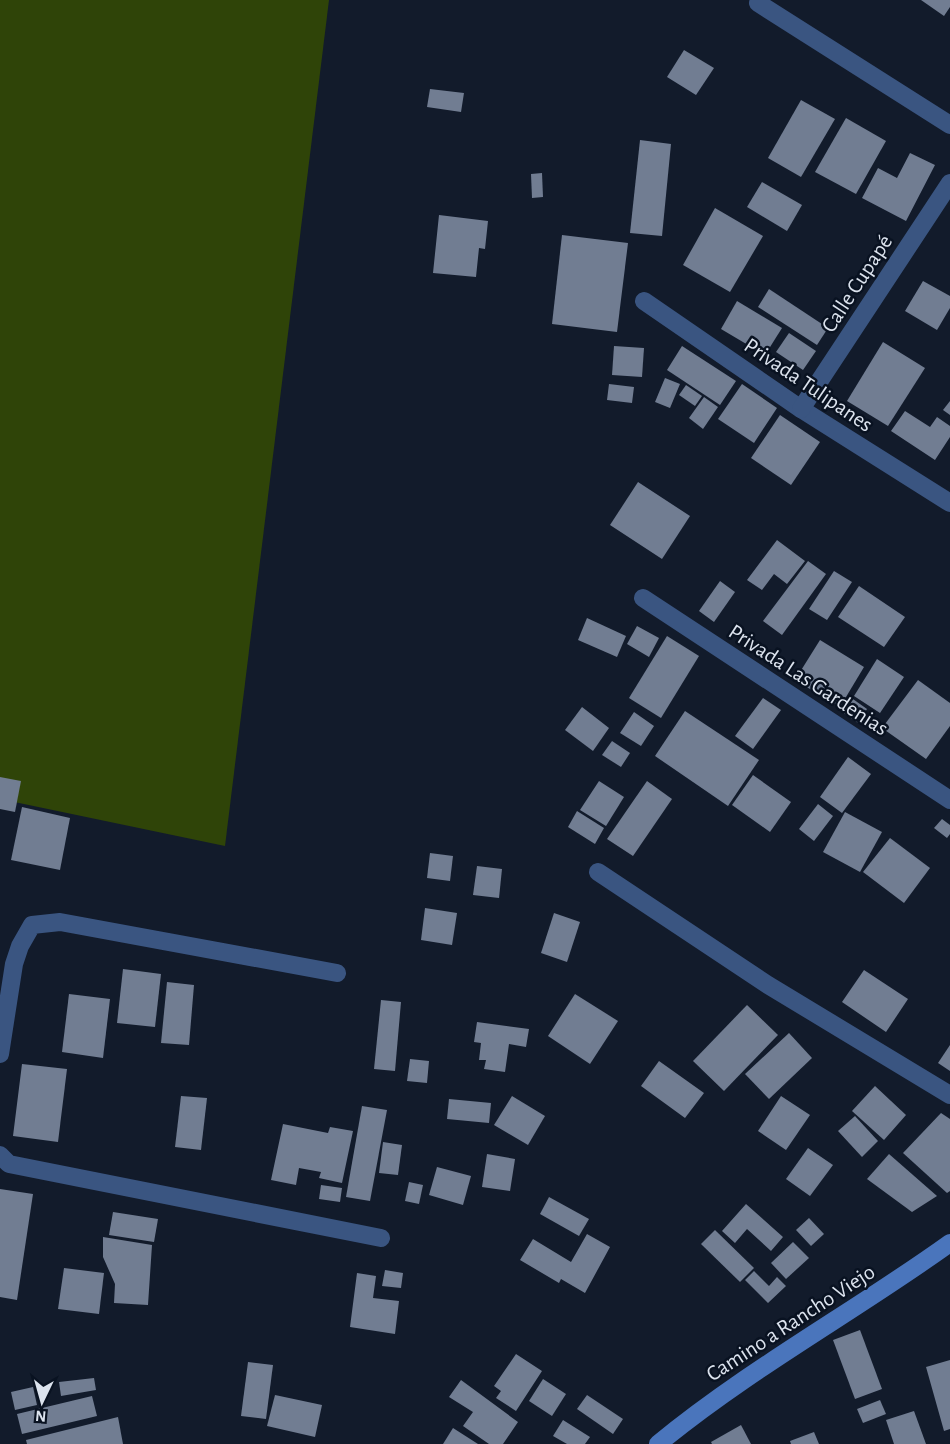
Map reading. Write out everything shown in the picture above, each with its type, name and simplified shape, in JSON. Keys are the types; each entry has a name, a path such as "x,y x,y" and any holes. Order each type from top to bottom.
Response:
{"street":[{"path":"758,3 950,125"},
{"name":"Calle Cupapé","path":"801,409 950,183"},
{"name":"Privada Tulipanes","path":"645,301 801,409 950,503"},
{"name":"Privada Las Gardenias","path":"643,598 950,800"},
{"path":"598,872 768,985 950,1095"},
{"path":"0,1054 7,964 32,925 60,922 337,973"},
{"path":"0,1155 9,1164 381,1238"},
{"name":"Camino a Rancho Viejo","path":"658,1444 696,1413 902,1278 950,1243"}],"green space":[{"path":"0,0 329,0 225,846 0,799"}],"building":[{"path":"921,0 950,0 950,7 944,16"},
{"path":"684,50 714,68 696,95 667,77"},
{"path":"430,89 464,93 461,112 427,107"},
{"path":"801,100 835,119 801,177 768,158"},
{"path":"846,118 886,141 856,194 815,172"},
{"path":"640,140 671,144 662,236 630,233"},
{"path":"910,153 935,165 906,221 862,198 878,168 897,178"},
{"path":"542,173 543,197 532,198 531,174"},
{"path":"762,182 802,205 787,231 747,207"},
{"path":"715,208 763,236 730,292 683,265"},
{"path":"439,215 488,221 485,249 479,248 476,277 433,273"},
{"path":"562,235 628,243 617,332 552,324"},
{"path":"923,281 950,296 950,308 937,330 905,311"},
{"path":"769,289 828,328 817,345 758,307"},
{"path":"737,301 782,328 765,355 721,329"},
{"path":"789,333 816,351 803,370 776,352"},
{"path":"883,342 925,368 888,426 847,401"},
{"path":"614,346 644,348 642,377 612,375"},
{"path":"682,346 736,381 720,405 667,370"},
{"path":"665,378 680,384 670,408 655,402"},
{"path":"609,384 634,387 632,403 607,400"},
{"path":"742,384 777,408 754,443 718,419"},
{"path":"686,385 702,396 695,406 679,395"},
{"path":"704,397 718,407 703,429 689,418"},
{"path":"950,401 950,415 943,410"},
{"path":"905,411 930,427 937,417 950,426 950,437 935,460 891,431"},
{"path":"780,415 820,442 791,485 751,458"},
{"path":"638,482 690,516 662,559 610,525"},
{"path":"777,540 805,561 787,584 774,574 762,590 747,580"},
{"path":"808,561 826,574 782,635 763,621"},
{"path":"834,571 852,582 827,620 809,609"},
{"path":"720,581 735,592 714,622 699,611"},
{"path":"859,586 905,617 884,647 838,617"},
{"path":"587,618 626,636 617,657 578,640"},
{"path":"637,626 659,638 649,657 627,644"},
{"path":"667,636 699,656 661,718 629,698"},
{"path":"820,640 864,667 840,707 795,680"},
{"path":"877,659 904,677 880,713 854,696"},
{"path":"918,680 950,703 950,726 926,759 882,728"},
{"path":"850,697 867,709 858,723 841,711"},
{"path":"763,698 781,710 753,749 735,736"},
{"path":"582,707 609,728 593,751 565,730"},
{"path":"685,711 759,760 728,806 655,756"},
{"path":"634,712 654,726 641,746 620,733"},
{"path":"612,741 630,753 621,767 602,755"},
{"path":"848,757 871,774 842,813 820,797"},
{"path":"753,775 791,802 770,832 732,805"},
{"path":"0,777 21,781 15,812 0,809"},
{"path":"599,781 624,797 606,826 580,810"},
{"path":"647,781 672,799 633,856 607,839"},
{"path":"818,804 833,816 814,841 799,829"},
{"path":"22,807 70,818 60,870 11,860"},
{"path":"577,811 604,828 595,844 568,827"},
{"path":"845,812 882,832 860,872 823,852"},
{"path":"942,819 950,825 950,834 947,838 934,828"},
{"path":"890,838 930,868 904,903 863,872"},
{"path":"430,853 453,856 450,881 427,878"},
{"path":"477,866 502,869 499,898 473,895"},
{"path":"425,908 457,913 452,945 421,940"},
{"path":"554,913 580,922 567,962 541,953"},
{"path":"123,969 161,974 155,1027 117,1023"},
{"path":"864,970 908,999 886,1032 842,1002"},
{"path":"167,982 194,985 189,1045 161,1043"},
{"path":"69,994 110,999 103,1058 62,1052"},
{"path":"575,994 618,1021 590,1064 548,1036"},
{"path":"381,1000 401,1002 395,1071 374,1069"},
{"path":"747,1005 778,1035 724,1091 693,1061"},
{"path":"477,1022 529,1029 526,1047 509,1044 505,1072 484,1069 486,1060 479,1060 481,1043 474,1042"},
{"path":"789,1033 812,1058 769,1099 745,1074"},
{"path":"950,1045 950,1071 938,1063"},
{"path":"410,1059 429,1061 427,1083 407,1081"},
{"path":"659,1061 704,1093 685,1118 641,1086"},
{"path":"22,1064 67,1069 58,1142 13,1136"},
{"path":"875,1086 906,1115 884,1140 852,1111"},
{"path":"181,1096 207,1098 201,1150 175,1147"},
{"path":"512,1096 545,1116 528,1145 494,1125"},
{"path":"781,1096 810,1115 786,1150 758,1131"},
{"path":"449,1099 491,1103 489,1123 447,1119"},
{"path":"362,1106 387,1110 370,1201 346,1197"},
{"path":"941,1113 950,1119 950,1191 947,1193 903,1153"},
{"path":"855,1116 878,1141 862,1157 838,1131"},
{"path":"283,1124 328,1133 330,1127 353,1131 342,1183 319,1178 321,1172 299,1168 296,1185 271,1180"},
{"path":"383,1142 402,1145 398,1175 379,1173"},
{"path":"808,1148 833,1165 810,1196 786,1179"},
{"path":"487,1154 515,1159 510,1191 482,1187"},
{"path":"889,1154 937,1196 912,1212 867,1179"},
{"path":"437,1167 471,1176 463,1205 429,1195"},
{"path":"409,1182 423,1185 419,1204 405,1201"},
{"path":"321,1185 342,1188 340,1202 319,1199"},
{"path":"0,1189 33,1194 17,1300 0,1297"},
{"path":"549,1197 589,1219 579,1236 540,1214"},
{"path":"746,1204 783,1237 771,1251 747,1229 735,1243 722,1231"},
{"path":"113,1212 158,1219 154,1242 109,1235"},
{"path":"809,1218 824,1234 811,1246 796,1230"},
{"path":"715,1230 754,1268 740,1282 701,1244"},
{"path":"587,1234 610,1247 585,1293 561,1279 559,1283 520,1260 533,1239 571,1262"},
{"path":"103,1237 152,1245 148,1305 114,1303 115,1284 103,1257"},
{"path":"793,1242 809,1258 786,1279 771,1263"},
{"path":"64,1268 104,1273 99,1314 58,1309"},
{"path":"385,1270 403,1273 401,1288 382,1286"},
{"path":"754,1271 769,1286 777,1277 786,1286 768,1303 745,1280"},
{"path":"357,1273 376,1276 373,1298 399,1301 395,1334 350,1327"},
{"path":"860,1330 882,1389 855,1399 833,1340"},
{"path":"516,1354 542,1371 516,1411 496,1398 501,1391 494,1386"},
{"path":"950,1360 950,1429 944,1431 926,1367"},
{"path":"248,1362 273,1365 266,1419 241,1416"},
{"path":"94,1378 96,1390 61,1396 59,1382"},
{"path":"543,1379 566,1394 552,1416 529,1401"},
{"path":"461,1380 518,1422 503,1444 489,1444 463,1426 473,1412 449,1397"},
{"path":"33,1387 37,1405 15,1410 11,1392"},
{"path":"275,1395 322,1405 315,1437 267,1426"},
{"path":"587,1395 623,1419 613,1434 577,1409"},
{"path":"92,1396 97,1416 22,1434 17,1414"},
{"path":"880,1400 886,1414 863,1423 857,1409"},
{"path":"914,1411 926,1444 894,1444 886,1420"},
{"path":"118,1417 123,1444 27,1444 26,1440"},
{"path":"563,1420 590,1437 585,1444 567,1444 553,1436"},
{"path":"741,1425 751,1444 712,1444 711,1442"},
{"path":"453,1428 478,1444 443,1444"},
{"path":"814,1432 819,1444 791,1444 790,1441"}]}
